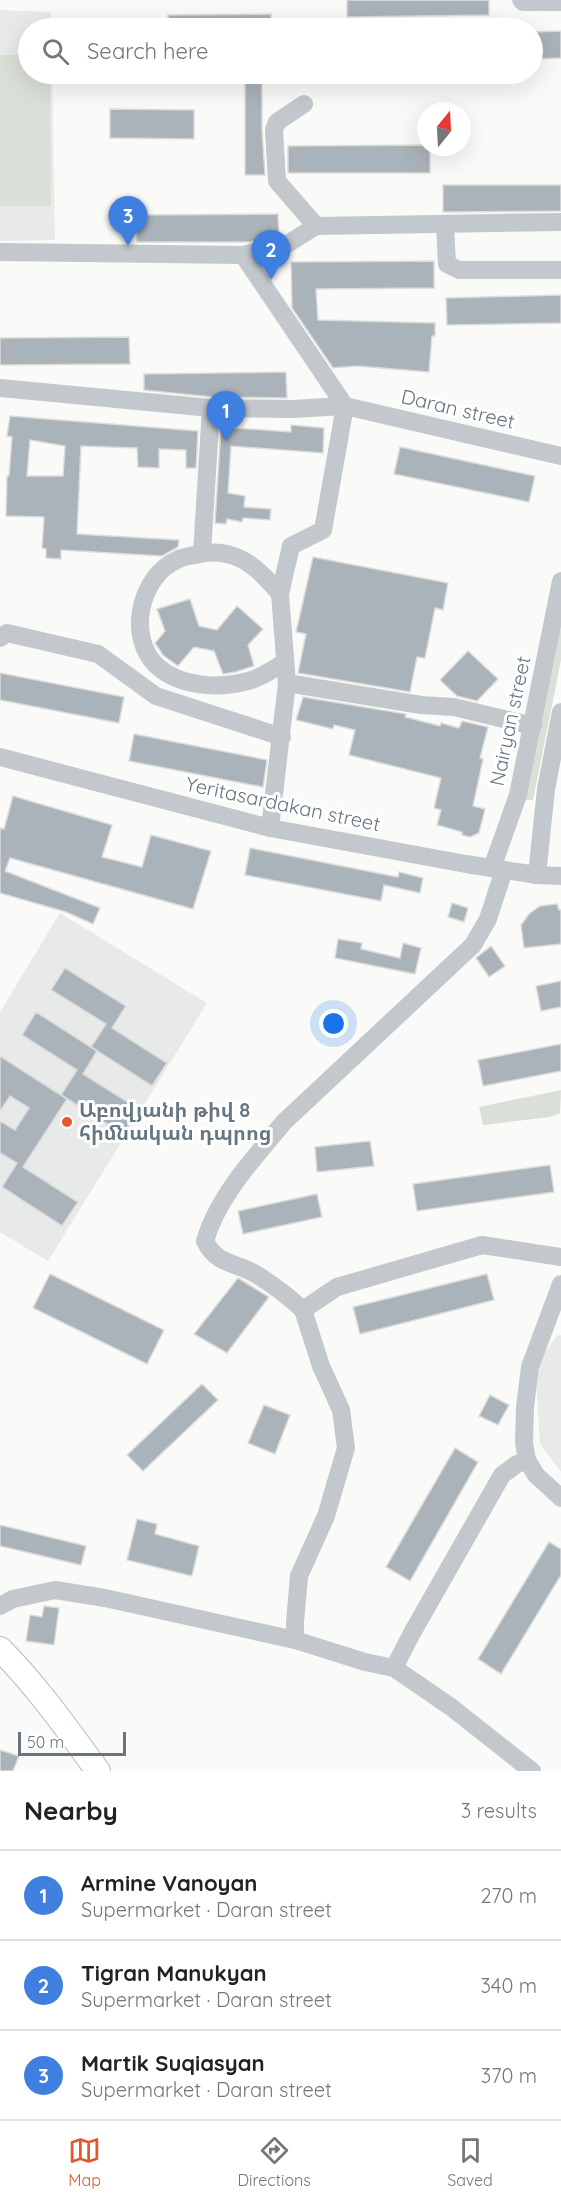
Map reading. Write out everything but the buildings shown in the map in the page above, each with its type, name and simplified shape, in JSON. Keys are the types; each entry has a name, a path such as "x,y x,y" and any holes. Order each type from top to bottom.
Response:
{"main road":[{"path":"0,1649 46,1702 98,1771"}],"street":[{"path":"521,0 561,2"},
{"path":"304,104 277,123 274,130 277,182 316,226"},
{"path":"0,252 243,255 289,243 316,226 561,222"},
{"path":"446,225 447,264 459,270 561,270"},
{"path":"243,255 345,406 323,530 291,546 280,594 287,683 270,828"},
{"name":"Daran street","path":"0,388 211,408 292,409 345,406 561,456"},
{"path":"202,553 211,408"},
{"path":"280,594 262,573 244,560 223,552 202,553 177,560 163,569 153,581 140,614 141,632 146,651 156,665 173,677 193,683 221,686 250,681 285,663"},
{"name":"Nairyan street","path":"303,1310 285,1293 260,1277 210,1252 205,1240 211,1220 260,1151 284,1122 473,945 488,919 533,726 561,581"},
{"path":"2,631 98,654 156,696 282,737"},
{"path":"287,683 421,705 454,707 533,726"},
{"path":"537,875 546,789 561,712"},
{"name":"Yeritasardakan street","path":"0,757 270,828 498,869 561,876"},
{"path":"295,1640 299,1576 326,1516 346,1448 341,1410 321,1366 303,1310 337,1287 482,1245 561,1257"},
{"path":"561,1284 530,1366 524,1443 527,1460 536,1475 561,1498"},
{"path":"394,1668 502,1475 527,1460"},
{"path":"0,1606 13,1599 55,1590 105,1598 295,1640 365,1662 394,1668 451,1707 532,1771"}],"shaded area":[{"path":"0,10 51,12 51,18 18,18 18,84 52,84 55,240 0,241"},
{"path":"0,55 18,55 18,84 50,84 51,206 0,206"},
{"path":"561,627 561,660 533,800 526,800"},
{"name":"Աբովյանի թիվ 8 հիմնական դպրոց","path":"60,913 207,1003 48,1261 0,1232 0,1012"},
{"path":"561,1090 560,1113 550,1117 483,1125 479,1107"},
{"path":"561,1335 561,1472 540,1444 536,1380 545,1352 557,1336"}],"place":[{"name":"Martik Suqiasyan","path":"128,246"},
{"name":"Tigran Manukyan","path":"271,280"},
{"name":"Armine Vanoyan","path":"226,441"},
{"name":"Աբովյանի թիվ 8 հիմնական դպրոց","path":"67,1122"}]}
